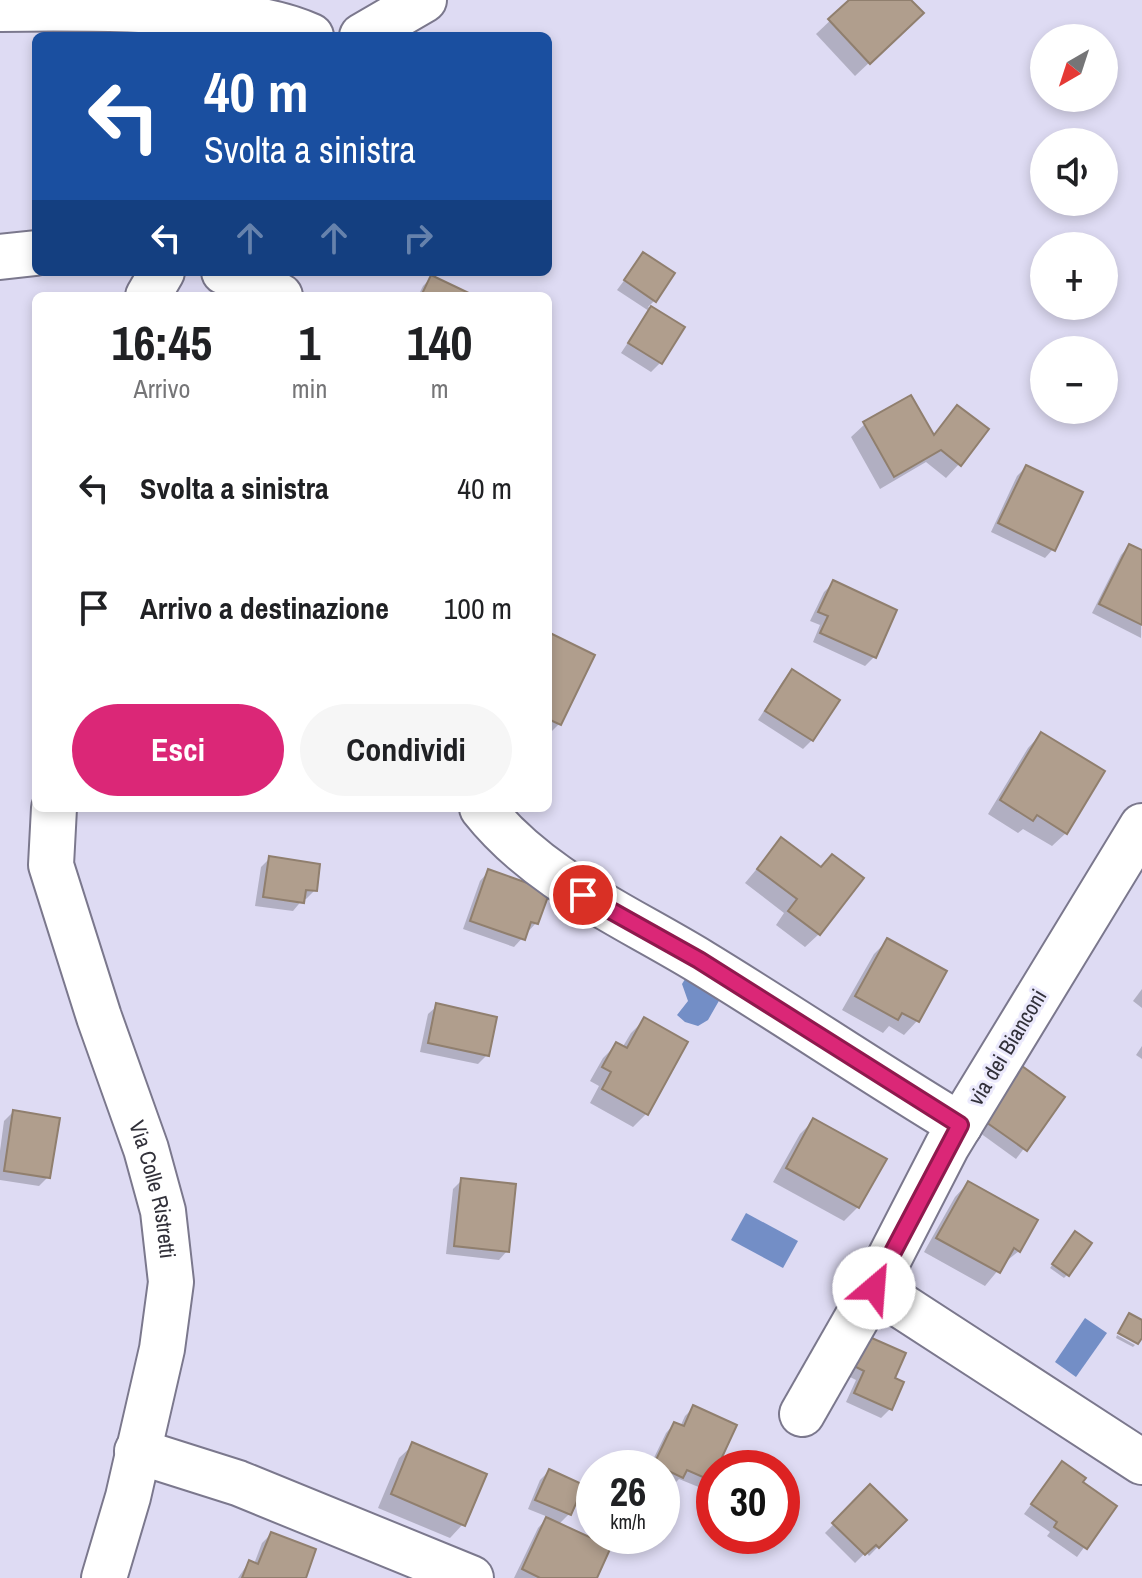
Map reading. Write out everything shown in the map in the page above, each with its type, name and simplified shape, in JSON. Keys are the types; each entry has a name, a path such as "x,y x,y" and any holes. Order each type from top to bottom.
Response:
{"street":[{"path":"369,32 424,0"},
{"path":"0,9 118,7 223,15 266,21 301,32"},
{"path":"0,257 32,253"},
{"path":"233,276 271,292"},
{"name":"Via Colle Ristretti","path":"54,812 51,865 99,1017 146,1149 163,1211 171,1282 162,1349 128,1497 104,1578"},
{"path":"486,812 519,848 583,895 699,960 960,1125"},
{"name":"via dei Bianconi","path":"802,1414 874,1288 960,1125 1142,826"},
{"path":"874,1288 1142,1462"},
{"path":"137,1451 238,1483 471,1578"}],"water":[{"path":"687,976 720,999 708,1020 698,1026 685,1022 677,1015 688,1001 682,984"},
{"path":"746,1213 798,1241 783,1268 731,1240"},
{"path":"1085,1318 1107,1333 1076,1377 1055,1362"}],"building":[{"path":"849,0 911,0 924,13 870,64 828,19"},
{"path":"643,252 675,273 656,302 624,280"},
{"path":"433,276 467,292 423,292"},
{"path":"651,306 685,327 662,364 628,343"},
{"path":"911,395 934,435 957,405 989,429 961,466 941,450 894,477 863,422"},
{"path":"1026,465 1083,492 1055,551 998,523"},
{"path":"1129,544 1142,550 1142,625 1099,604"},
{"path":"833,580 897,610 876,658 820,633 828,616 818,612"},
{"path":"552,634 595,655 561,725 552,721"},
{"path":"792,669 840,700 813,741 765,711"},
{"path":"1041,732 1105,771 1067,834 1037,815 1033,821 1000,800"},
{"path":"781,837 821,867 832,854 864,878 820,935 788,911 797,899 757,869"},
{"path":"269,856 320,864 317,891 306,890 304,903 263,897"},
{"path":"488,869 550,891 538,924 531,922 525,940 470,921"},
{"path":"887,938 947,971 919,1022 902,1013 898,1020 855,996"},
{"path":"436,1003 497,1017 489,1056 428,1043"},
{"path":"644,1017 688,1042 648,1115 602,1089 611,1072 602,1067 616,1042 627,1048"},
{"path":"1015,1061 1065,1097 1027,1151 976,1115"},
{"path":"13,1110 60,1118 50,1178 4,1171"},
{"path":"813,1118 887,1159 859,1208 786,1168"},
{"path":"461,1178 516,1184 509,1252 454,1246"},
{"path":"968,1181 1038,1220 1020,1252 1014,1248 1000,1273 936,1238"},
{"path":"1075,1231 1092,1243 1069,1276 1052,1264"},
{"path":"1129,1313 1142,1320 1142,1338 1138,1344 1118,1333"},
{"path":"865,1335 906,1353 895,1378 904,1382 892,1410 854,1393 864,1371 852,1365"},
{"path":"693,1405 737,1425 725,1450 696,1450 696,1474 687,1470 683,1478 680,1477 680,1450 661,1450 674,1422 684,1426"},
{"path":"412,1442 487,1474 465,1526 391,1494"},
{"path":"1062,1461 1086,1478 1083,1482 1117,1506 1087,1549 1054,1527 1057,1522 1031,1504"},
{"path":"549,1469 576,1481 576,1503 571,1515 535,1500"},
{"path":"870,1484 907,1520 879,1548 876,1545 865,1555 832,1523"},
{"path":"546,1517 576,1531 576,1554 608,1554 597,1578 540,1578 522,1569"},
{"path":"271,1532 316,1549 306,1578 242,1578 249,1560 258,1564"}],"route":[{"path":"583,895 699,960 960,1125 874,1288"}]}
